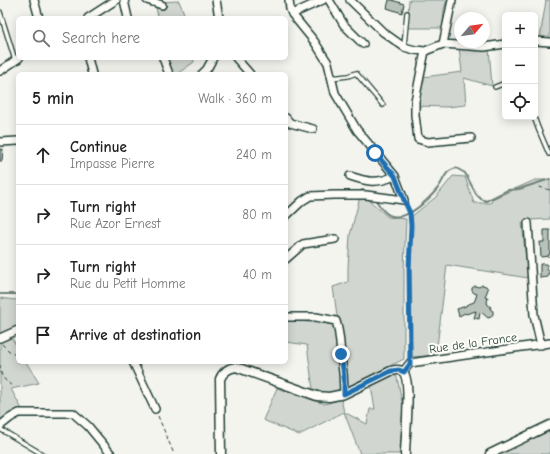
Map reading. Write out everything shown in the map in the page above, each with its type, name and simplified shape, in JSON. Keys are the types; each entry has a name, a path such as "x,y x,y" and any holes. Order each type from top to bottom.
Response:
{"street":[{"path":"34,0 38,16"},
{"path":"91,16 116,0"},
{"path":"124,0 128,16"},
{"path":"147,0 162,5"},
{"path":"216,0 219,16"},
{"path":"288,214 302,201 310,196 366,195 404,200 395,176 357,130 335,93 328,63 314,41 292,14 289,0"},
{"path":"292,14 323,0"},
{"path":"329,0 344,26 363,44"},
{"path":"350,0 384,32 404,47 415,50 425,50 443,44 484,47 502,44"},
{"path":"443,44 452,0"},
{"path":"538,41 550,42"},
{"path":"425,50 415,101 418,140 428,142 471,138"},
{"path":"0,71 16,60"},
{"path":"88,60 92,72"},
{"path":"164,60 168,72"},
{"path":"204,72 211,60"},
{"path":"238,60 248,72"},
{"path":"288,121 313,128"},
{"path":"0,142 16,141"},
{"path":"350,176 367,181 380,181 395,176"},
{"path":"528,223 534,316 541,344"},
{"path":"288,257 303,244 335,238"},
{"path":"288,317 316,317 336,321 339,332 344,377 344,394"},
{"path":"0,338 16,331"},
{"name":"Rue de la France","path":"410,364 550,343"},
{"path":"134,364 154,409"},
{"path":"404,372 410,364"},
{"path":"221,454 220,379 226,370 236,367 317,396 329,397 344,394 391,371 399,370 404,372 408,384 404,454"},
{"path":"0,426 19,413 73,413 88,426 111,454"},
{"path":"490,454 550,425"}],"lane":[{"path":"0,12 16,56"},
{"path":"404,47 407,13"},
{"path":"331,78 348,76 356,73 382,105"},
{"path":"495,87 502,84"},
{"path":"535,120 549,154"},
{"path":"0,429 42,454"}],"path":[{"path":"539,187 550,190"},
{"path":"404,200 410,213 411,226 409,268 410,364"},
{"path":"0,342 16,356"},
{"path":"0,365 3,378 13,387"},
{"path":"154,409 174,454"}],"shaded area":[{"path":"409,0 447,0 444,9 443,28 407,28"},
{"path":"546,0 550,0 550,39 540,38"},
{"path":"179,1 185,16 158,16 155,2"},
{"path":"459,48 489,48 492,86 464,78 466,105 447,107 417,106 423,77 462,72"},
{"path":"166,60 194,60 194,62 180,72 169,72"},
{"path":"453,176 465,177 474,203 491,203 492,199 535,180 550,180 550,219 530,220 522,223 528,278 447,265 436,355 412,357 410,241 412,216 436,197"},
{"path":"361,193 388,217 406,219 404,268 404,359 347,387 333,287 348,282 350,235"},
{"path":"0,298 16,299 16,329 0,335"},
{"path":"288,320 331,324 336,330 340,389 327,394 313,390 307,345 288,342"},
{"path":"11,337 16,345 16,364 27,364 39,383 11,389 23,411 3,420 0,419 0,340"},
{"path":"393,375 397,377 403,407 400,454 360,454 344,412 367,424 370,409 375,409 371,386"},
{"path":"277,388 325,404 341,399 344,412 299,435 263,420"},
{"path":"550,429 550,454 498,454"}],"building":[{"path":"389,0 404,4 402,13 387,8"},
{"path":"0,149 3,149 2,161 0,161"},
{"path":"544,230 550,230 550,254 549,256 541,257 540,242 544,242"},
{"path":"540,264 547,264 547,270 550,270 548,277 540,278"},
{"path":"482,285 486,286 488,289 485,297 488,298 488,305 493,311 491,317 488,318 481,312 479,319 474,318 476,311 459,316 457,309 474,302 475,300 477,294 472,291 472,288"}],"waterway":[{"path":"375,199 387,214 396,217 403,216 416,209 429,198 438,188 445,175 456,168 465,173 476,194 481,199 486,201 508,190 519,189 550,179"},
{"path":"358,193 362,190 370,193"},
{"path":"288,209 295,203"},
{"path":"0,294 16,294"}],"route":[{"path":"341,354 344,377 344,394 391,371 399,370 404,372 410,364 410,213 395,176 375,153"}]}
